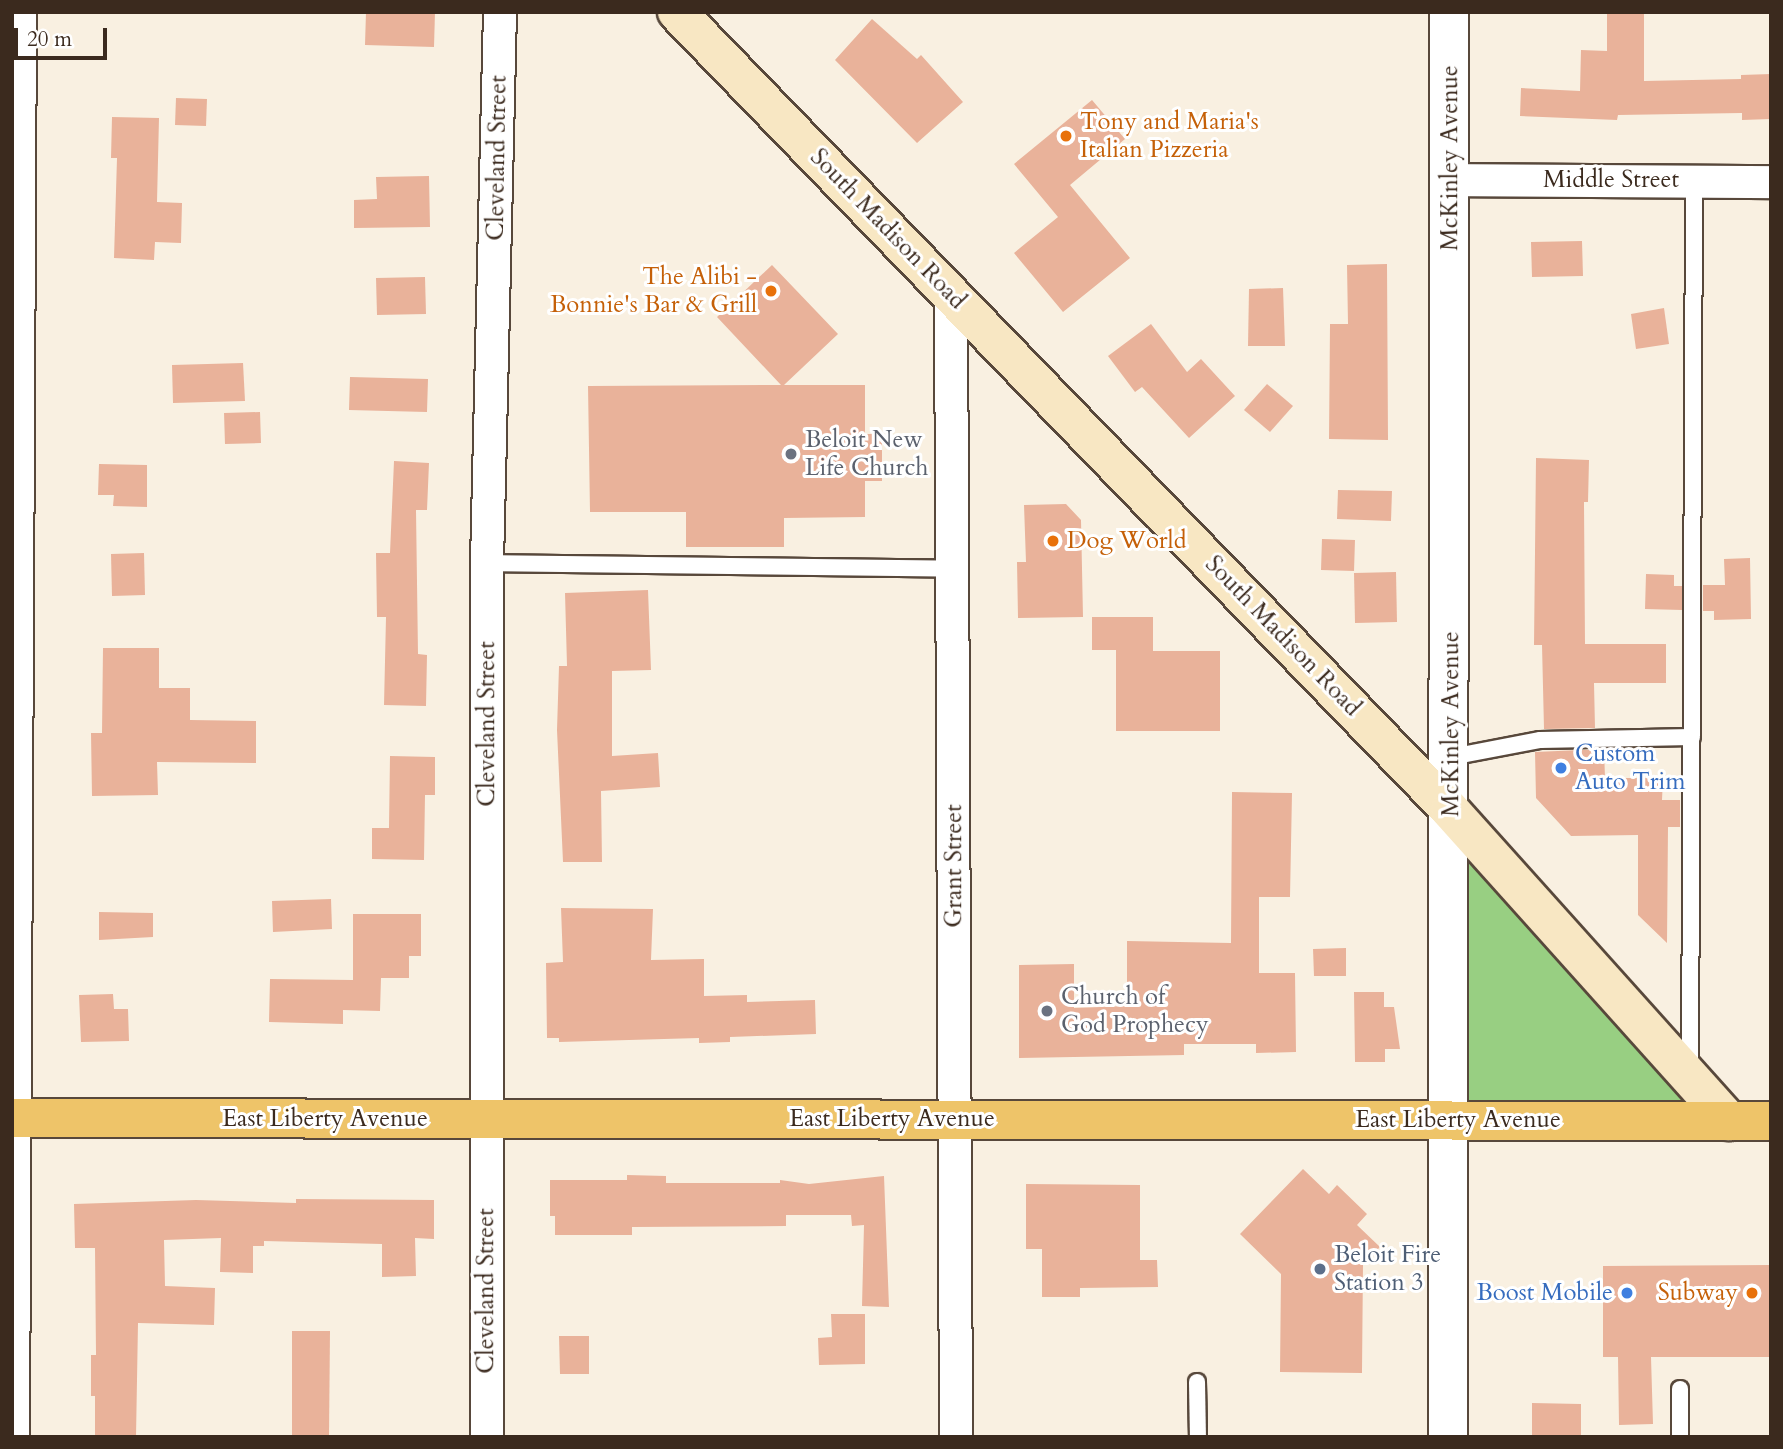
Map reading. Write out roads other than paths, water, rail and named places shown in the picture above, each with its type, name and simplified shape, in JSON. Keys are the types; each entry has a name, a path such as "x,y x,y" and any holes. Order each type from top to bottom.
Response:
{"main road":[{"name":"South Madison Road","path":"677,12 1450,810 1690,1083 1729,1121"},
{"name":"East Liberty Avenue","path":"14,1118 1771,1121"}],"street":[{"path":"13,1437 20,12"},
{"name":"Cleveland Street","path":"487,1437 487,563 500,12"},
{"name":"McKinley Avenue","path":"1448,1437 1451,757 1449,12"},
{"name":"Middle Street","path":"1451,180 1771,182"},
{"name":"Grant Street","path":"951,295 956,1437"}],"lane":[{"path":"1690,1083 1694,181"},
{"path":"487,563 952,569"},
{"path":"1451,757 1540,740 1692,737"},
{"path":"1197,1382 1198,1437"},
{"path":"1681,1389 1681,1437"}],"place":[{"name":"Tony and Maria's Italian Pizzeria","path":"1066,136"},
{"name":"The Alibi - Bonnie's Bar & Grill","path":"771,291"},
{"name":"Beloit New Life Church","path":"791,454"},
{"name":"Dog World","path":"1053,541"},
{"name":"Custom Auto Trim","path":"1561,768"},
{"name":"Church of God Prophecy","path":"1047,1011"},
{"name":"Beloit Fire Station 3","path":"1320,1269"},
{"name":"Boost Mobile","path":"1627,1293"},
{"name":"Subway","path":"1752,1293"}]}
